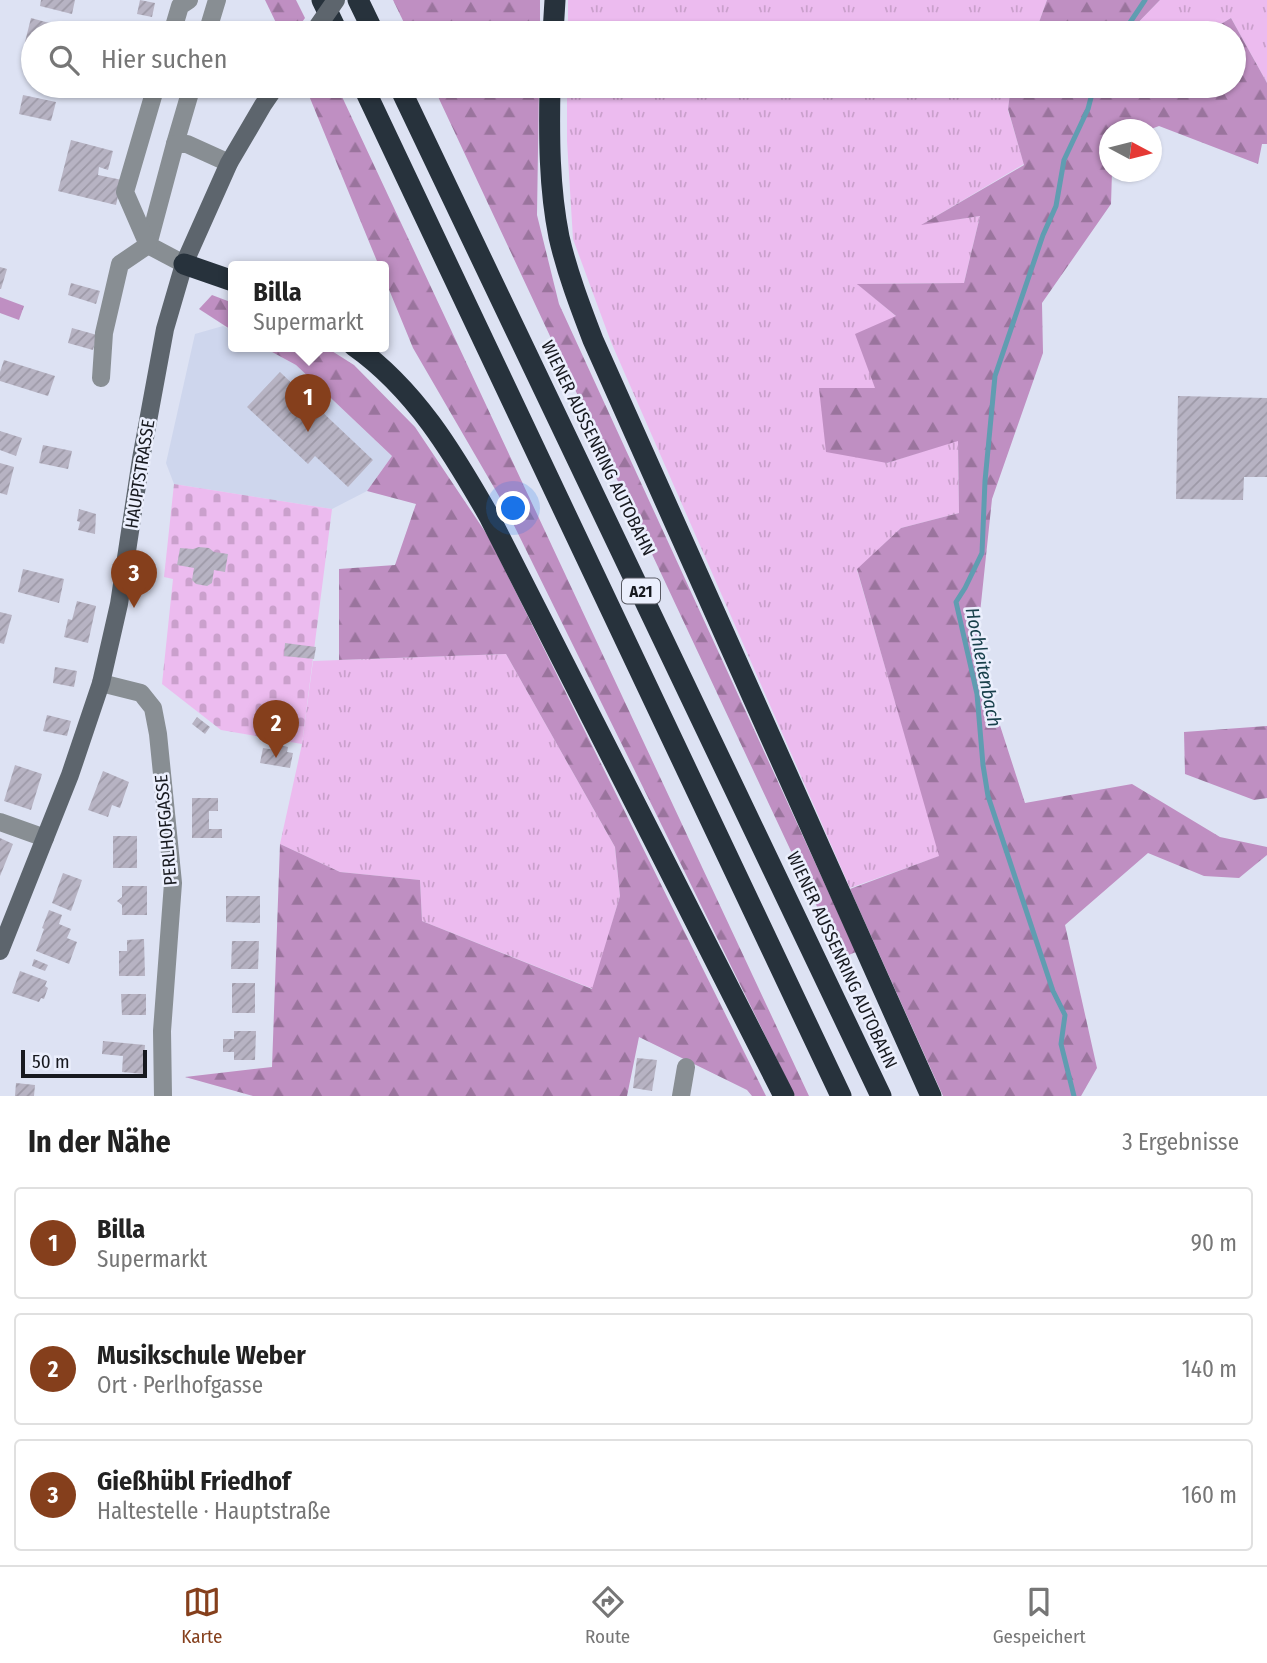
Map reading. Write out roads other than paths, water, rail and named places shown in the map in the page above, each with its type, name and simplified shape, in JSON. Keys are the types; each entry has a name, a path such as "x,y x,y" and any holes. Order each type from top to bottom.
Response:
{"highway":[{"path":"323,0 333,21"},
{"path":"358,0 368,21"},
{"path":"554,21 555,0"},
{"name":"A21","path":"369,98 841,1096"},
{"name":"WIENER AUSSENRING AUTOBAHN","path":"405,98 881,1096"},
{"path":"550,98 554,209 569,275 593,340 931,1096"},
{"path":"184,264 228,279"},
{"path":"362,352 397,382 418,407 471,484 784,1096"}],"main road":[{"path":"321,21 336,0"},
{"name":"HAUPTSTRASSE","path":"0,951 70,775 101,683 119,604 165,329 184,264 229,163 268,98"}],"street":[{"path":"176,21 180,6 189,0"},
{"path":"211,21 217,0"},
{"path":"152,98 125,192 148,245 184,264"},
{"path":"101,378 104,333 120,264 148,245 188,98"},
{"path":"175,144 187,144 229,163"},
{"name":"PERLHOFGASSE","path":"101,683 141,693 153,708 158,734 173,883 162,1031 163,1096"},
{"path":"0,822 46,838"},
{"path":"681,1096 686,1067"}],"waterway":[{"name":"Hochleitenbach","path":"1131,21 1145,0"},
{"name":"Hochleitenbach","path":"1074,1096 1061,1044 1065,1015 1053,991 988,796 977,694 956,602 982,553 985,481 995,376 1043,235 1056,206 1064,160 1091,98"}],"place":[{"name":"Billa","path":"308,432"},
{"name":"Gießhübl Friedhof","path":"134,608"},
{"name":"Musikschule Weber","path":"276,758"}]}
